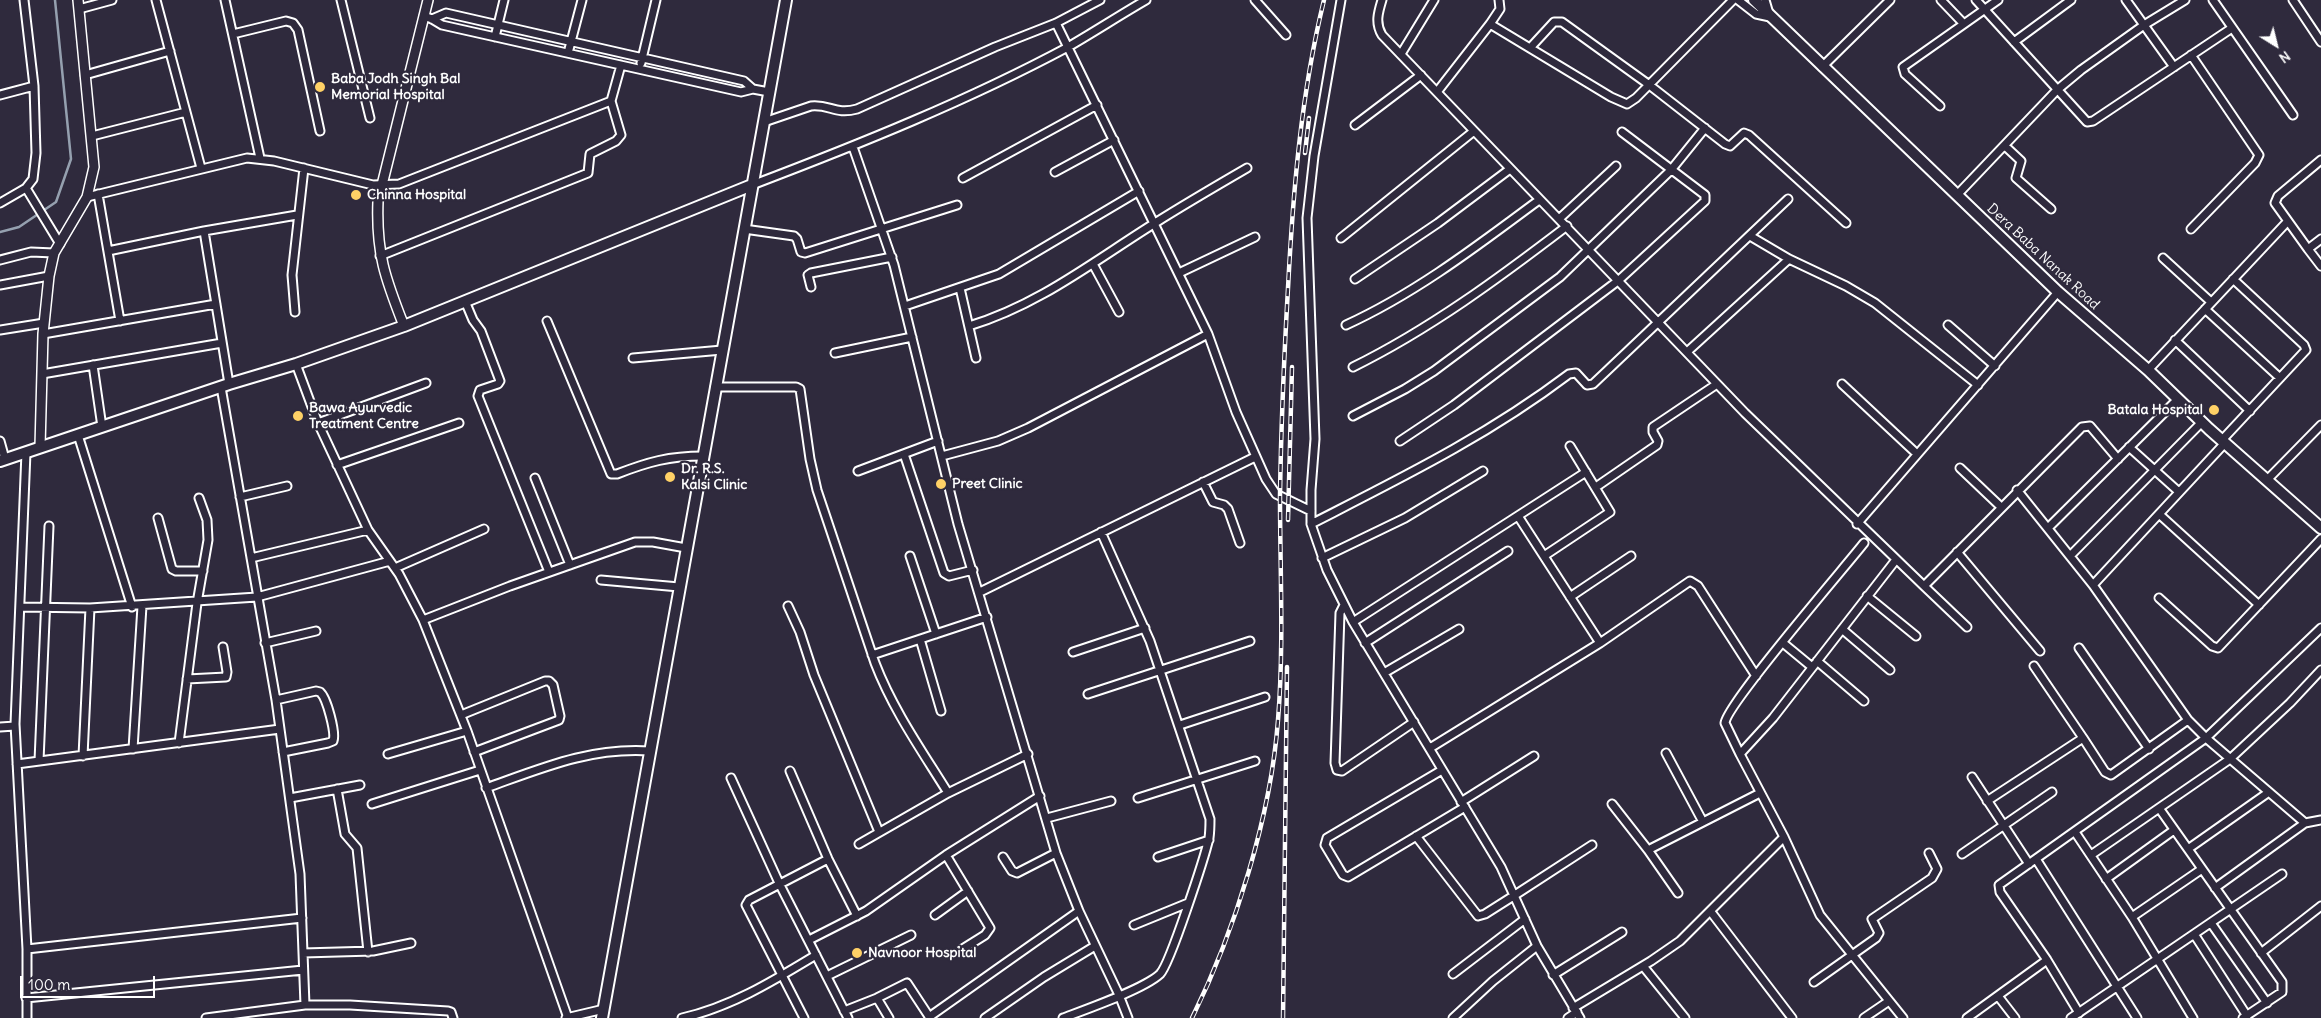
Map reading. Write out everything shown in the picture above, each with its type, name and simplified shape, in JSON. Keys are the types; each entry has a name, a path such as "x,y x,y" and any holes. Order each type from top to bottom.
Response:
{"main road":[{"path":"603,1014 786,0"},
{"name":"Dera Baba Nanak Road","path":"1759,2 1770,17 2058,292 2148,370 2202,422 2321,528"},
{"path":"3,460 296,364 404,326 752,185"}],"street":[{"path":"0,203 26,188 32,179 35,168 34,86 24,0"},
{"path":"40,448 43,334 49,276 54,253 87,197 94,167 79,4 112,0"},
{"path":"156,0 201,168"},
{"path":"225,0 260,158"},
{"path":"342,0 370,118"},
{"path":"404,326 386,282 380,256 377,234 378,201 428,17 428,0"},
{"path":"495,37 504,0"},
{"path":"568,54 582,0"},
{"path":"639,69 656,0"},
{"path":"764,122 811,106 819,105 839,112 857,109 995,47 1056,23 1100,0"},
{"path":"752,185 853,147 935,111 1068,46 1146,0"},
{"path":"1255,0 1286,35"},
{"path":"1341,0 1314,156 1307,218 1315,439 1311,524 1322,558 1353,622 1493,852 1515,895 1537,946 1577,1013"},
{"path":"1382,0 1378,11 1378,27 1382,35 1717,384 1895,561 1967,627"},
{"path":"1400,54 1434,0"},
{"path":"1437,92 1490,24 1500,9 1499,0"},
{"path":"1490,24 1611,97 1627,104 1636,98 1733,0"},
{"path":"1738,0 1756,14 1770,17"},
{"path":"1822,67 1890,0"},
{"path":"1941,0 1963,23"},
{"path":"1976,0 2083,119 2090,122 2232,28"},
{"path":"1940,106 1905,74 1903,67 1998,0"},
{"path":"2014,42 2071,0"},
{"path":"2126,0 2174,66"},
{"path":"1958,196 2057,90 2081,70 2144,25 2185,0"},
{"path":"2213,0 2293,115"},
{"path":"2292,0 2321,42"},
{"path":"428,17 446,13 570,43 744,81 753,89"},
{"path":"428,17 442,25 568,54 741,92 753,89 769,92"},
{"path":"233,34 286,21 293,23 298,30 320,132"},
{"path":"1530,48 1554,22 1559,21 1648,84 1728,146 1744,133 1749,135 1846,223"},
{"path":"1056,23 1208,334 1236,412 1271,489 1276,494 1311,511"},
{"path":"85,75 170,51"},
{"path":"2191,55 2259,155 2255,163 2192,229"},
{"path":"380,256 588,173 590,154 616,142 621,135 611,101 621,65"},
{"path":"1355,125 1421,75"},
{"path":"0,95 34,86"},
{"path":"87,197 233,160 260,158 382,186 407,181 611,101"},
{"path":"963,178 1097,105"},
{"path":"92,136 186,112"},
{"path":"1353,416 1406,390 1560,277 1672,170 1705,128"},
{"path":"1341,238 1474,131"},
{"path":"1400,441 1454,405 1619,280 1707,199 1705,195 1622,132"},
{"path":"1056,172 1114,140"},
{"path":"2005,146 2021,161 2015,175 2016,178 2051,209"},
{"path":"853,147 892,257 958,524 980,592 1056,853 1079,911 1128,1018"},
{"path":"2321,160 2275,200 2275,206 2321,266"},
{"path":"1559,219 1616,166"},
{"path":"295,312 292,286 297,215 304,168"},
{"path":"969,326 1014,309 1072,278 1155,223 1247,168"},
{"path":"1355,279 1438,223 1510,169"},
{"path":"26,188 60,244"},
{"path":"905,306 998,274 1139,191"},
{"path":"98,194 120,321"},
{"path":"1346,325 1378,310 1416,288 1539,200"},
{"path":"1311,524 1449,453 1503,421 1570,374 1576,373 1590,386 1788,200"},
{"path":"744,229 794,236 797,238 801,252 805,252 957,205"},
{"path":"108,251 204,230 297,215"},
{"path":"2148,370 2287,222"},
{"path":"1353,367 1386,351 1432,323 1493,282 1567,226"},
{"path":"204,230 222,343 225,386 240,497 276,700 300,874 304,1005"},
{"path":"1179,273 1255,236"},
{"path":"1750,236 1789,259 1846,286 1875,304 1978,385"},
{"path":"2308,249 2321,239"},
{"path":"0,260 40,250 54,253"},
{"path":"812,287 808,275 812,273 892,257"},
{"path":"2163,258 2211,302"},
{"path":"1686,352 1789,259"},
{"path":"1093,264 1119,312"},
{"path":"0,285 49,276"},
{"path":"2093,585 2304,352 2306,347 2233,279"},
{"path":"960,288 976,358"},
{"path":"1857,524 2058,292"},
{"path":"465,301 473,320 481,331 500,381 498,384 480,390 478,396 549,572"},
{"path":"43,334 216,304"},
{"path":"2204,309 2280,378"},
{"path":"547,321 611,474 617,474 650,461 665,458 703,456"},
{"path":"0,330 44,323"},
{"path":"1948,324 1995,366"},
{"path":"942,456 998,442 1208,334"},
{"path":"835,354 912,337"},
{"path":"2175,340 2250,411"},
{"path":"42,374 222,343"},
{"path":"633,358 722,350"},
{"path":"296,364 318,423 368,530 395,568 423,620 467,731 567,1018 603,1014"},
{"path":"93,365 102,427"},
{"path":"318,423 426,383"},
{"path":"1596,487 1657,445 1658,441 1653,432 1654,427 1717,384"},
{"path":"1842,384 1917,454"},
{"path":"715,387 796,387 800,389 810,460 818,490 872,655 885,688 948,793"},
{"path":"2049,527 2178,399"},
{"path":"2070,556 2202,422"},
{"path":"337,465 459,423"},
{"path":"1924,586 2017,490 2086,425 2090,426 2118,458"},
{"path":"2267,480 2321,425"},
{"path":"78,435 132,606"},
{"path":"0,441 3,460"},
{"path":"858,471 938,441"},
{"path":"1544,556 1610,512 1570,446"},
{"path":"2130,447 2179,492"},
{"path":"26,452 15,726 27,949 27,1018"},
{"path":"904,454 944,573 948,576 973,570"},
{"path":"980,592 1255,456"},
{"path":"1960,468 2000,507"},
{"path":"1322,558 1404,518 1483,471"},
{"path":"1353,622 1586,472"},
{"path":"535,478 570,565"},
{"path":"1203,482 1213,502 1224,504 1228,509 1240,543"},
{"path":"240,497 287,486"},
{"path":"2017,490 2049,527 2093,585 2188,720 2206,738 2305,823"},
{"path":"179,743 208,531 199,498"},
{"path":"2159,514 2259,605"},
{"path":"1518,516 1600,643"},
{"path":"158,518 172,569 176,571 203,571"},
{"path":"39,761 49,526"},
{"path":"395,568 484,529"},
{"path":"250,558 368,530"},
{"path":"1063,1018 1119,995 1161,973 1168,960 1209,840 1210,819 1180,726 1145,628 1101,532"},
{"path":"2159,598 2212,646 2218,648 2321,539"},
{"path":"423,620 549,572 635,542 653,542 686,548"},
{"path":"1864,543 1756,676 1725,719 1727,728 1784,837 1820,915 1903,1018"},
{"path":"1365,643 1508,551"},
{"path":"1957,552 2040,652"},
{"path":"910,556 936,634"},
{"path":"1570,597 1631,556"},
{"path":"20,607 90,608 142,606 257,597 390,561"},
{"path":"1740,754 1773,718 1895,561"},
{"path":"601,580 679,587"},
{"path":"1430,748 1600,643 1690,582 1694,583 1701,590 1756,676"},
{"path":"1867,596 1916,636"},
{"path":"1344,605 1340,613 1336,770 1342,771 1414,722"},
{"path":"133,749 142,606"},
{"path":"788,606 800,632 814,675 879,832"},
{"path":"83,756 90,608"},
{"path":"872,655 987,617"},
{"path":"1073,652 1145,628"},
{"path":"2282,874 2074,1016 2047,960 1998,888 2001,882 2076,832 2206,738 2321,628"},
{"path":"1384,673 1459,629"},
{"path":"1842,629 1890,670"},
{"path":"265,643 316,631"},
{"path":"920,639 941,711"},
{"path":"1088,694 1250,641"},
{"path":"1783,643 1864,701"},
{"path":"188,679 226,677 223,647"},
{"path":"2079,648 2149,750"},
{"path":"2034,666 2105,772 2111,775 2149,750 2188,720"},
{"path":"2091,855 2230,759 2290,703 2321,670"},
{"path":"461,715 545,681 549,681 553,685 560,716 559,720 474,752"},
{"path":"276,700 320,692 326,699 334,734 333,741 328,743 283,752"},
{"path":"1180,726 1265,698"},
{"path":"0,727 15,726"},
{"path":"17,764 280,729"},
{"path":"388,754 467,731"},
{"path":"1987,801 2083,738"},
{"path":"486,788 572,758 625,749 650,751"},
{"path":"1666,753 1703,822"},
{"path":"859,844 948,793 1028,754"},
{"path":"1442,770 1327,838 1324,843 1343,875 1348,877 1416,836 1534,756"},
{"path":"1138,798 1255,762"},
{"path":"372,804 480,770"},
{"path":"790,771 828,859 857,916"},
{"path":"1972,777 2029,864"},
{"path":"731,778 779,883 846,1014 907,983 930,1018 1079,911"},
{"path":"290,798 360,785"},
{"path":"337,789 345,834 357,848 368,952"},
{"path":"1962,854 2052,792"},
{"path":"2188,849 2269,792"},
{"path":"1648,850 1760,793"},
{"path":"809,940 857,916 946,855 1040,796"},
{"path":"1047,818 1111,801"},
{"path":"1612,804 1648,850 1678,893"},
{"path":"2159,808 2261,953 2283,986 2282,992 2245,1017 2194,934"},
{"path":"2215,888 2305,823 2321,820"},
{"path":"2106,878 2174,830"},
{"path":"2076,832 2132,917 2193,1018"},
{"path":"1416,836 1478,916 1485,914 1592,845"},
{"path":"1568,1018 1680,941 1784,837"},
{"path":"1158,857 1209,840"},
{"path":"1002,857 1012,870 1017,873 1056,853"},
{"path":"1814,982 1878,935 1872,919 1932,878 1937,869 1929,853"},
{"path":"946,855 990,928 985,935 961,950"},
{"path":"804,1018 746,905 749,900 779,883 828,859"},
{"path":"2036,859 2137,1018"},
{"path":"2132,917 2202,869"},
{"path":"935,915 968,891"},
{"path":"1134,925 1188,903"},
{"path":"2261,953 2321,906"},
{"path":"1711,912 1792,1018"},
{"path":"27,949 302,918"},
{"path":"1453,974 1525,919"},
{"path":"2211,923 2267,1003"},
{"path":"1553,974 1622,932"},
{"path":"827,976 911,935"},
{"path":"303,953 368,952 411,943"},
{"path":"985,1018 995,1015 1044,977 1095,946"},
{"path":"1453,1018 1499,976 1537,946"},
{"path":"682,1018 723,1006 816,955"},
{"path":"1967,1018 2047,960"},
{"path":"1643,966 1685,1018"},
{"path":"26,998 303,970"},
{"path":"1998,996 2015,1018"},
{"path":"877,998 889,1018"},
{"path":"1864,1018 1889,1000"},
{"path":"206,1018 304,1005 350,1005 448,1011 451,1012 453,1018"},
{"path":"1083,1010 1086,1018"}],"waterway":[{"path":"0,232 19,227 56,202 71,159 55,0"}],"railway":[{"path":"1192,1018 1223,948 1236,911 1259,834 1274,757 1281,664 1280,470 1290,252 1299,143 1309,71 1324,0"},
{"path":"1305,153 1309,118"},
{"path":"1288,520 1292,367"},
{"path":"1283,1018 1287,667"}],"place":[{"name":"Baba Jodh Singh Bal Memorial Hospital","path":"320,87"},
{"name":"Chinna Hospital","path":"356,195"},
{"name":"Batala Hospital","path":"2214,410"},
{"name":"Bawa Ayurvedic Treatment Centre","path":"298,416"},
{"name":"Dr. R.S. Kalsi Clinic","path":"670,477"},
{"name":"Preet Clinic","path":"941,484"},
{"name":"Navnoor Hospital","path":"857,953"}]}
